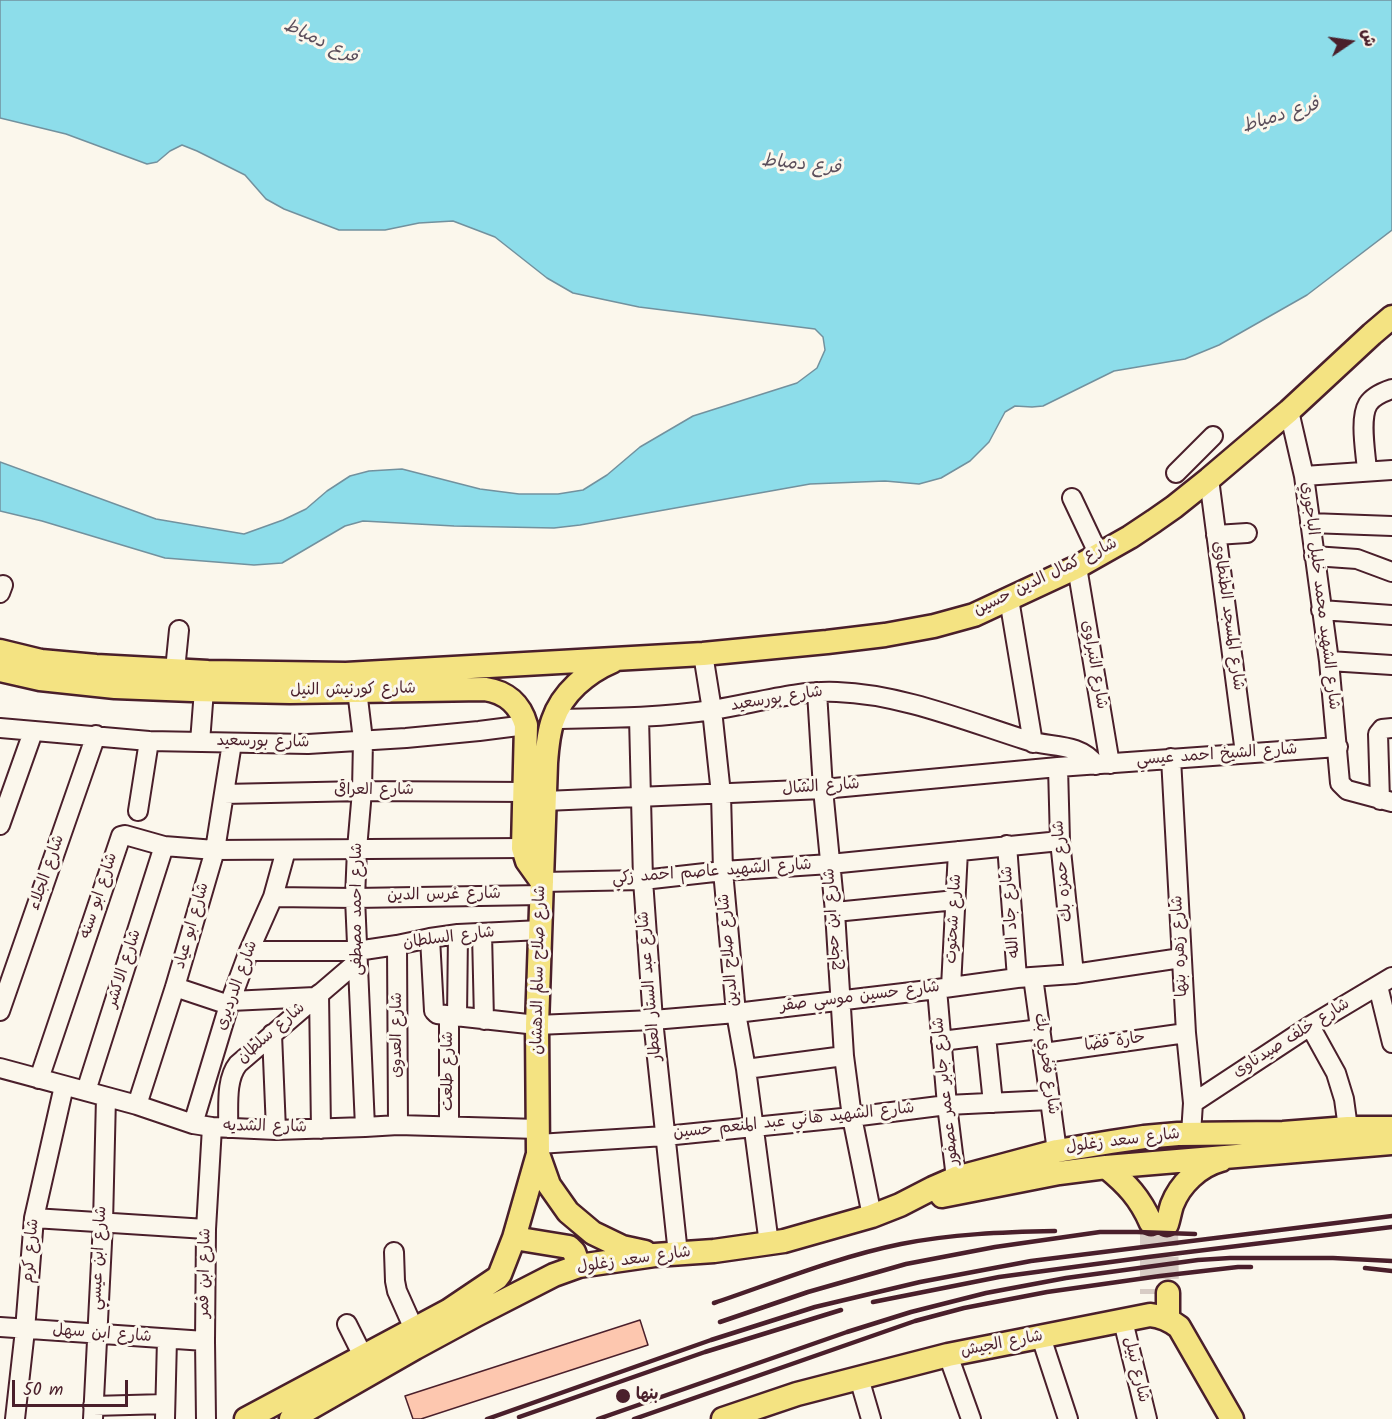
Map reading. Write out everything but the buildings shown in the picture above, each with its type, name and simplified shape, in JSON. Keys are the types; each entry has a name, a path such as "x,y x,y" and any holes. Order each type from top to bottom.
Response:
{"main road":[{"name":"شارع كمال الدين حسين","path":"623,658 703,654 885,635 974,615 1077,567 1154,521 1214,475 1289,411 1392,317"},
{"name":"شارع كورنيش النيل","path":"0,651 41,661 96,666 346,674 623,658"},
{"name":"شارع صلاح سالم الدهشان","path":"623,658 600,668 569,693 553,719 546,763 535,796 542,889 537,1025 538,1142 549,1185 568,1212 593,1233 622,1247 654,1255"},
{"name":"شارع كورنيش النيل","path":"0,670 40,679 115,687 290,692 485,689 512,700 524,715 526,725"},
{"path":"526,725 535,796 523,848 527,861 542,889"},
{"name":"شارع سعد زغلول","path":"291,1419 405,1353 554,1275 579,1266 654,1255 770,1244 805,1236 872,1216 1057,1151 1144,1137 1392,1128"},
{"path":"246,1419 448,1311 497,1278 514,1238 538,1142"},
{"name":"شارع سعد زغلول","path":"958,1186 1192,1158 1392,1143"},
{"path":"1106,1167 1129,1187 1159,1223 1182,1187 1196,1172 1213,1162 1232,1156"},
{"path":"514,1238 568,1247 574,1252 579,1266"},
{"name":"شارع الجيش","path":"726,1419 797,1394 948,1355 1124,1321 1159,1305 1184,1333 1232,1419"}],"street":[{"path":"1367,471 1365,411 1374,398 1392,389"},
{"name":"شارع الشهيد محمد خليل الباجوري","path":"1289,411 1304,476 1329,661 1340,783 1347,790 1386,801"},
{"path":"1176,473 1207,442 1214,475"},
{"path":"1304,476 1392,470"},
{"name":"شارع المسجد الطنطاوى","path":"1214,475 1216,535 1245,753"},
{"path":"1072,498 1092,520 1099,555"},
{"path":"1310,524 1392,526"},
{"path":"1216,535 1247,534"},
{"path":"1314,556 1357,560 1392,572"},
{"name":"شارع النبراوى","path":"1077,567 1103,765"},
{"path":"1009,599 1033,743"},
{"path":"1321,610 1392,615"},
{"path":"175,670 179,630"},
{"name":"شارع صلاح الدين","path":"703,654 721,794 723,871 736,1013 770,1244"},
{"path":"1329,661 1392,664"},
{"path":"200,742 204,690"},
{"name":"شارع احمد مصطفى","path":"357,690 363,740 355,898 365,1127"},
{"name":"شارع بورسعيد","path":"553,719 639,717 712,710 817,692 839,692 909,703 1033,743 1072,748 1103,765"},
{"name":"شارع ابن حجاج","path":"817,692 844,1056 852,1117 872,1216"},
{"name":"شارع عبد الستار العطار","path":"639,717 643,880 653,1020 678,1254"},
{"name":"شارع بورسعيد","path":"0,728 148,741 325,744 445,735 526,725"},
{"path":"1386,801 1377,738 1382,729 1392,728"},
{"path":"0,825 33,732"},
{"name":"شارع الجلاء","path":"0,1011 96,735"},
{"path":"138,811 148,741"},
{"name":"شارع ابو عياد","path":"137,1105 175,987 215,850 232,743"},
{"name":"شارع الشيخ احمد عيسي","path":"1103,765 1338,747"},
{"name":"شارع زهره بنها","path":"1171,758 1186,1034 1194,1103 1191,1134"},
{"name":"شارع الشال","path":"535,796 640,798 823,789 1058,767 1103,765"},
{"name":"شارع حمزه بك","path":"1058,767 1060,841 1074,974"},
{"name":"شارع العراقى","path":"224,794 362,791 535,796"},
{"name":"شارع ابو سنه","path":"39,1078 120,837 125,835 164,846 215,850 357,849"},
{"name":"شارع الشهيد عاصم احمد زكي","path":"542,889 1060,841"},
{"name":"شارع جاد الله","path":"1007,845 1025,978"},
{"name":"شارع الاكشر","path":"86,1091 164,846"},
{"path":"357,849 523,848"},
{"name":"شارع الدرديرى","path":"211,1126 230,1003 249,951 273,897 286,850"},
{"name":"شارع شحتوت","path":"944,988 956,900 958,851"},
{"name":"شارع غرس الدين","path":"273,897 355,898 542,889"},
{"path":"835,912 956,900"},
{"name":"شارع السلطان","path":"249,951 357,956 397,945 458,934 541,930"},
{"path":"482,933 484,1020"},
{"path":"430,938 434,1011 448,1016 458,934"},
{"name":"شارع العدوى","path":"397,945 398,1125"},
{"name":"شارع سلطان","path":"211,1126 233,1070 238,1064 317,995 357,956"},
{"name":"شارع حسين موسي صقر","path":"448,1016 537,1025 653,1020 736,1013 1074,974 1181,958"},
{"name":"شارع فخري بك","path":"1025,978 1041,1029 1057,1151"},
{"path":"1385,981 1392,1043"},
{"name":"شارع خلف صيدناوى","path":"1194,1103 1310,1026 1385,981"},
{"path":"175,987 230,1003 317,995 321,1129"},
{"name":"شارع جابر عمر عصفور","path":"944,988 941,1041 958,1186"},
{"name":"شارع طلعت","path":"448,1016 450,1126"},
{"path":"1310,1026 1336,1073 1344,1100 1348,1128"},
{"path":"941,1041 1041,1029"},
{"path":"272,1034 276,1130"},
{"name":"حارة قضا","path":"1044,1053 1186,1034"},
{"path":"986,1036 993,1103"},
{"path":"746,1069 844,1056"},
{"name":"شارع الشديه","path":"0,1068 211,1126 276,1130 398,1125 450,1126 538,1142"},
{"name":"شارع كرم","path":"15,1419 34,1218 64,1086"},
{"name":"شارع ابن عيسي","path":"93,1412 103,1223 106,1097"},
{"name":"شارع الشهيد هاني عبد المنعم حسين","path":"538,1142 665,1136 947,1105 1050,1100"},
{"name":"شارع ابن قمر","path":"206,1419 206,1229 211,1126"},
{"path":"34,1218 206,1229"},
{"path":"394,1252 397,1291 414,1329"},
{"name":"شارع نبيل","path":"1124,1321 1147,1419"},
{"path":"347,1324 363,1356"},
{"name":"شارع ابن سهل","path":"0,1327 205,1341"},
{"path":"1041,1337 1068,1419"},
{"path":"93,1412 165,1411 167,1339"},
{"path":"948,1355 971,1419"},
{"path":"859,1378 871,1419"}],"water":[{"name":"فرع دمياط","path":"0,0 1392,0 1392,230 1307,295 1219,345 1185,359 1114,371 1043,406 1015,406 1005,412 989,442 970,461 941,478 919,484 885,481 810,484 554,528 363,521 345,526 282,563 254,565 165,558 42,521 0,511 0,462 156,519 244,534 306,509 327,491 350,476 369,471 402,469 480,489 519,494 558,494 583,490 607,475 640,447 693,416 797,383 817,368 825,350 823,337 815,329 639,307 573,293 547,278 495,237 453,221 419,223 385,230 339,230 284,209 266,199 245,175 182,145 157,162 147,164 66,134 0,118"}],"tunnel":[{"path":"1151,1223 1151,1294"},
{"path":"1167,1224 1168,1293"}],"railway":[{"path":"487,1419 711,1340 815,1307 920,1282 1031,1261 1392,1216"},
{"path":"873,1302 999,1277 1392,1227"},
{"path":"714,1303 877,1249 958,1236 1055,1231"},
{"path":"720,1322 808,1292 906,1264 995,1247 1100,1232 1195,1234"},
{"path":"598,1419 847,1332 911,1312 986,1293 1066,1278 1198,1260 1333,1258 1392,1261"},
{"path":"634,1419 915,1321 964,1308 1047,1292 1160,1276 1251,1267"},
{"path":"1365,1268 1392,1271"},
{"path":"519,1417 705,1352 841,1310"}],"place":[{"name":"بنها","path":"623,1396"}]}
